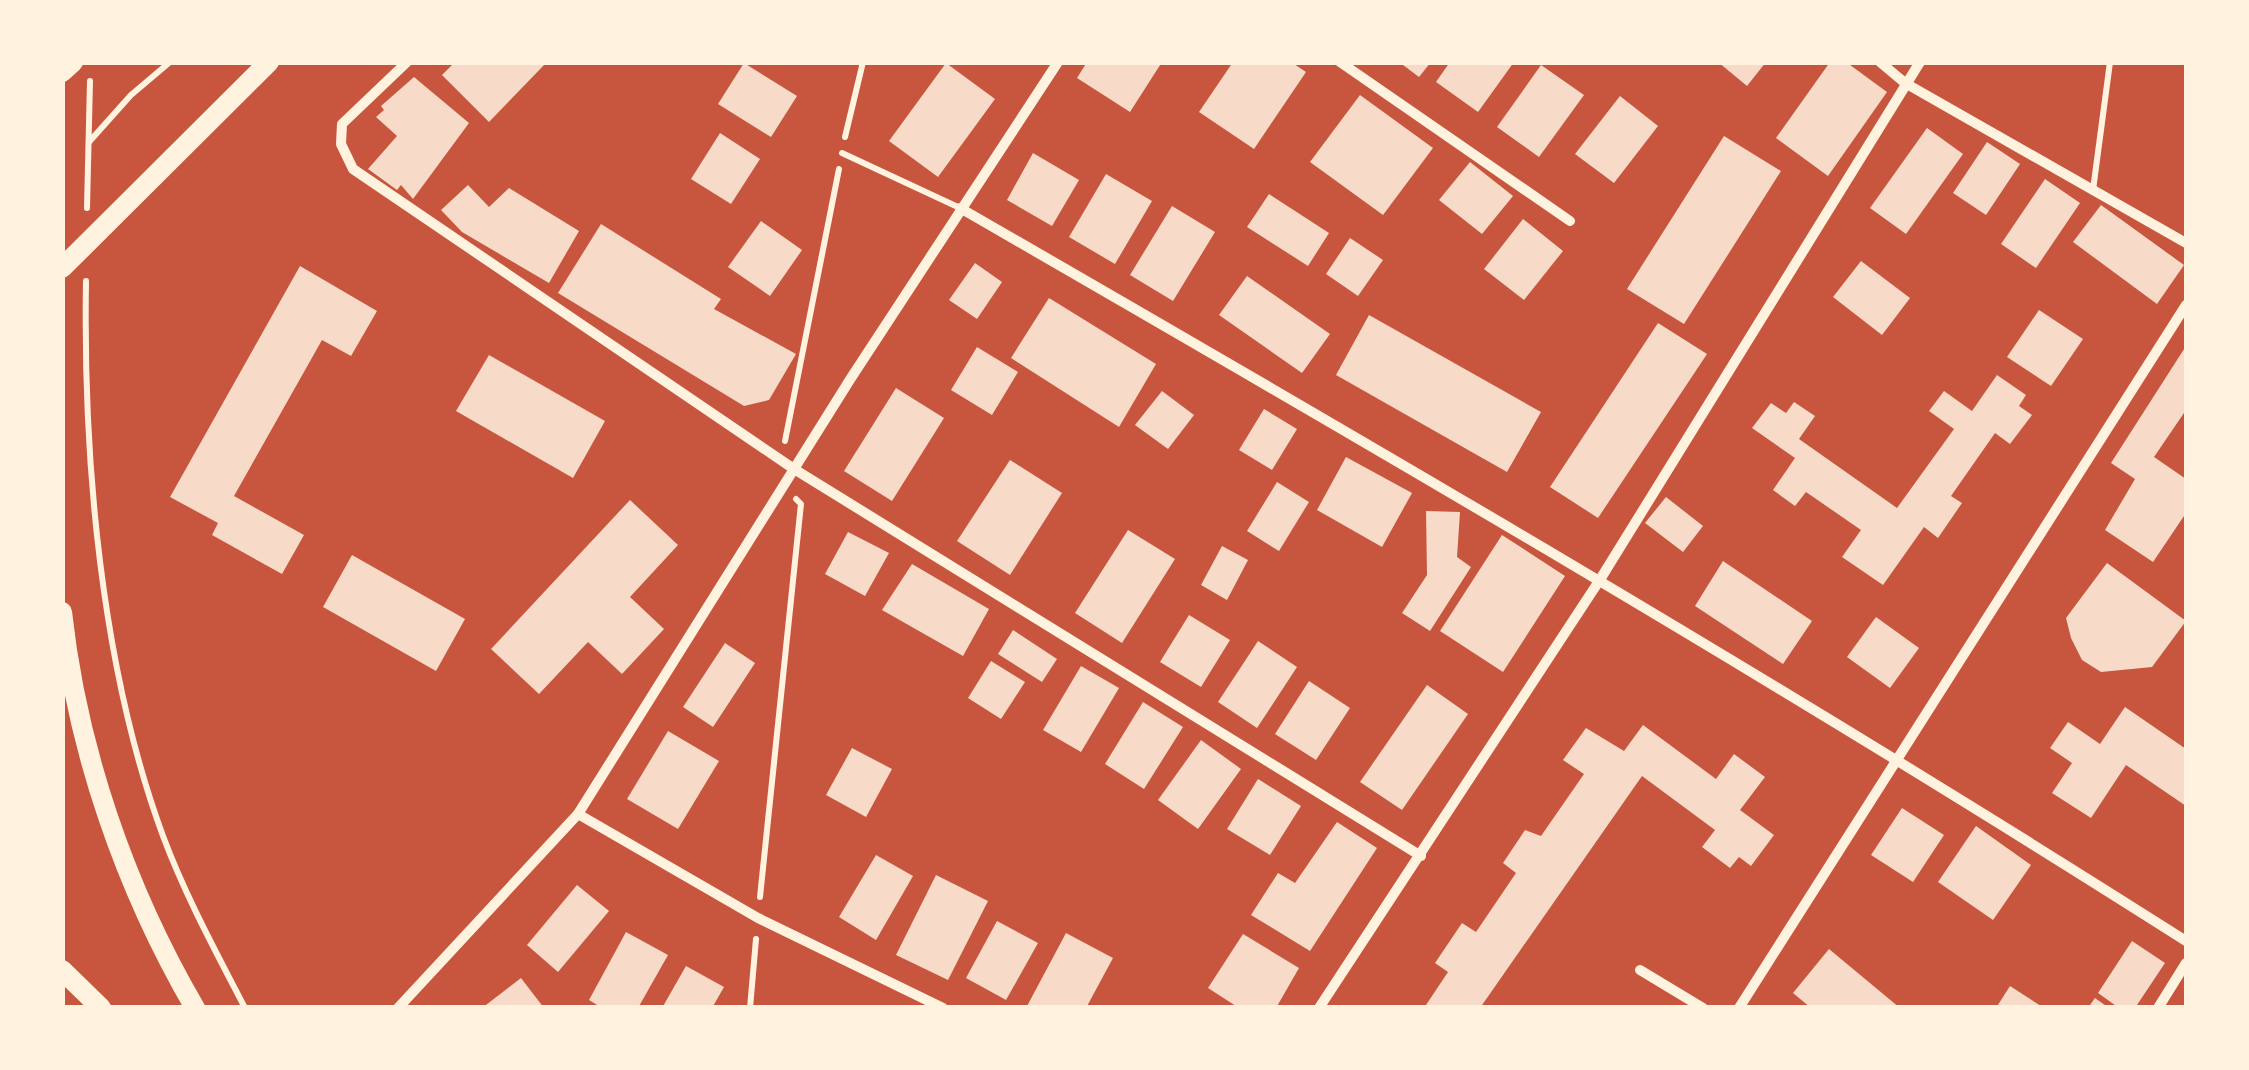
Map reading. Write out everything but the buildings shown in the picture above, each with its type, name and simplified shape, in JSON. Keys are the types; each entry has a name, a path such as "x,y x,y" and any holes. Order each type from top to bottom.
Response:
{"main road":[{"path":"62,72 73,62"},
{"path":"62,268 268,62"},
{"path":"62,612 67,653 104,803 151,920 195,1008"},
{"path":"62,970 101,1008"}],"street":[{"path":"407,62 342,124 340,144 353,169 794,468 1421,856"},
{"path":"398,1008 578,814 794,468 1058,62"},
{"path":"1340,62 1570,221"},
{"path":"1880,62 1904,83 2186,242"},
{"path":"1319,1008 1601,578 1920,62"},
{"path":"960,208 1601,578 1898,757 2186,941"},
{"path":"1739,1008 2186,305"},
{"path":"578,814 758,918 944,1008"},
{"path":"2158,1008 2186,963"},
{"path":"1640,970 1702,1008"}],"lane":[{"path":"2093,190 2110,62"},
{"path":"842,153 960,208"}],"path":[{"path":"87,220 90,62"},
{"path":"88,143 131,94 170,62"},
{"path":"782,457 863,62"},
{"path":"86,278 85,336 100,540 120,687 164,837 245,1008"},
{"path":"750,1008 801,504 783,486"}]}
